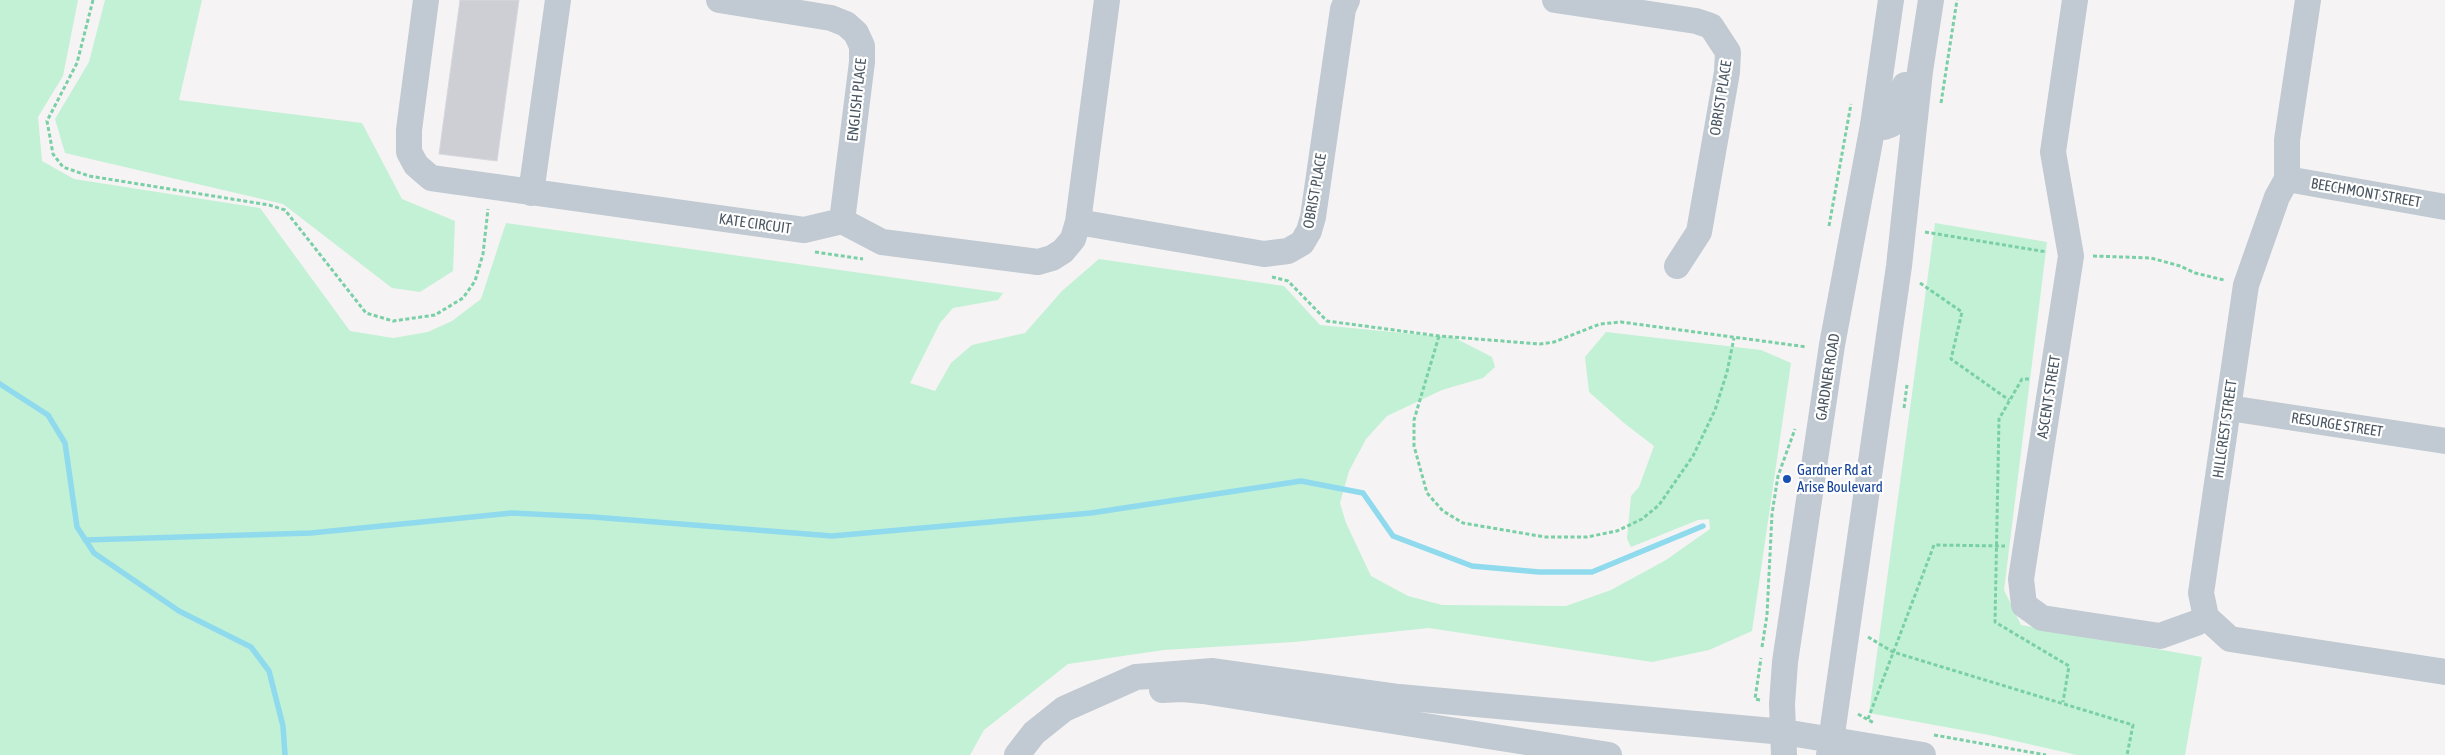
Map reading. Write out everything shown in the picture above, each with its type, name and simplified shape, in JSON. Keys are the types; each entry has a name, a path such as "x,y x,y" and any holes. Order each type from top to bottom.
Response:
{"street":[{"name":"KATE CIRCUIT","path":"426,0 409,130 409,152 416,165 431,178 804,230 842,221"},
{"path":"531,192 558,0"},
{"name":"ENGLISH PLACE","path":"720,0 832,18 846,24 856,33 862,46 862,62 842,221"},
{"path":"842,221 882,242 1038,262 1052,258 1064,251 1073,239 1078,222 1107,0"},
{"name":"OBRIST PLACE","path":"1078,222 1264,254 1288,251 1302,243 1309,232 1343,9 1347,0"},
{"name":"OBRIST PLACE","path":"1554,0 1696,21 1711,26 1728,52 1728,72 1699,232 1677,266"},
{"name":"GARDNER ROAD","path":"1784,743 1782,704 1784,662 1832,345 1873,125 1891,0"},
{"path":"1830,747 1899,266 1920,71 1930,0"},
{"name":"ASCENT STREET","path":"2075,0 2053,152 2071,256 2026,546 2022,578 2024,604 2042,618 2160,636 2196,623 2206,617"},
{"name":"HILLCREST STREET","path":"2206,617 2201,593 2246,285 2277,197 2287,179 2287,140 2308,0"},
{"path":"1873,125 1884,127 1892,124 1898,115 1906,83 1920,71"},
{"name":"BEECHMONT STREET","path":"2287,179 2445,207"},
{"name":"RESURGE STREET","path":"2229,408 2445,441"},
{"path":"2206,617 2230,640 2445,672"},
{"path":"1018,755 1034,733 1064,709 1136,678 1213,671 1609,755"},
{"path":"1397,709 1923,755"}],"path":[{"path":"93,0 77,64 47,121 53,154 63,167 89,176 269,205 285,210 366,314 393,322 435,315 463,298 475,281 483,254 488,206"},
{"path":"1264,254 1262,275 1288,281 1328,320 1439,336 1540,344 1554,342 1600,324 1621,322 1807,347"},
{"path":"1920,283 1962,312 1951,359 2009,400"},
{"path":"1439,336 1414,420 1414,446 1427,493 1443,511 1463,523 1545,537 1578,538 1617,531 1642,519 1659,505 1694,456 1715,410 1728,372 1734,338"},
{"path":"1868,718 1934,545 2026,546"},
{"path":"1868,637 1893,652 2133,725 2127,755"}],"green space":[{"path":"0,0 78,0 63,76 38,117 42,161 74,179 260,208 350,331 393,338 428,332 452,321 481,299 506,223 1003,293 998,300 953,308 940,323 910,383 935,391 951,363 972,345 1025,333 1062,291 1099,259 1284,286 1320,325 1455,338 1492,357 1495,367 1483,378 1442,390 1387,416 1366,439 1349,471 1340,503 1346,523 1371,576 1408,596 1442,605 1566,606 1611,590 1666,560 1710,529 1709,519 1698,520 1631,547 1627,539 1631,496 1639,487 1654,446 1589,392 1585,357 1606,332 1761,350 1791,363 1752,631 1709,650 1652,662 1429,628 1294,642 1164,650 1068,664 984,730 970,755 0,755"},
{"path":"105,0 202,0 179,100 362,123 402,199 455,221 453,271 420,292 392,288 283,204 65,153 55,119 89,62"},
{"path":"1935,223 2047,242 2004,590 2021,625 2202,657 2185,755 2077,755 1989,735 1869,713"}],"building":[{"path":"460,0 519,0 497,161 439,154"}],"waterway":[{"path":"0,384 48,415 65,443 77,527 94,553 179,611 251,647 269,671 283,726 285,755"},
{"path":"85,540 311,533 512,513 593,517 832,536 1091,513 1301,481 1363,493 1393,536 1472,566 1539,572 1592,572 1703,526"}],"place":[{"name":"Gardner Rd at Arise Boulevard","path":"1787,479"}]}
